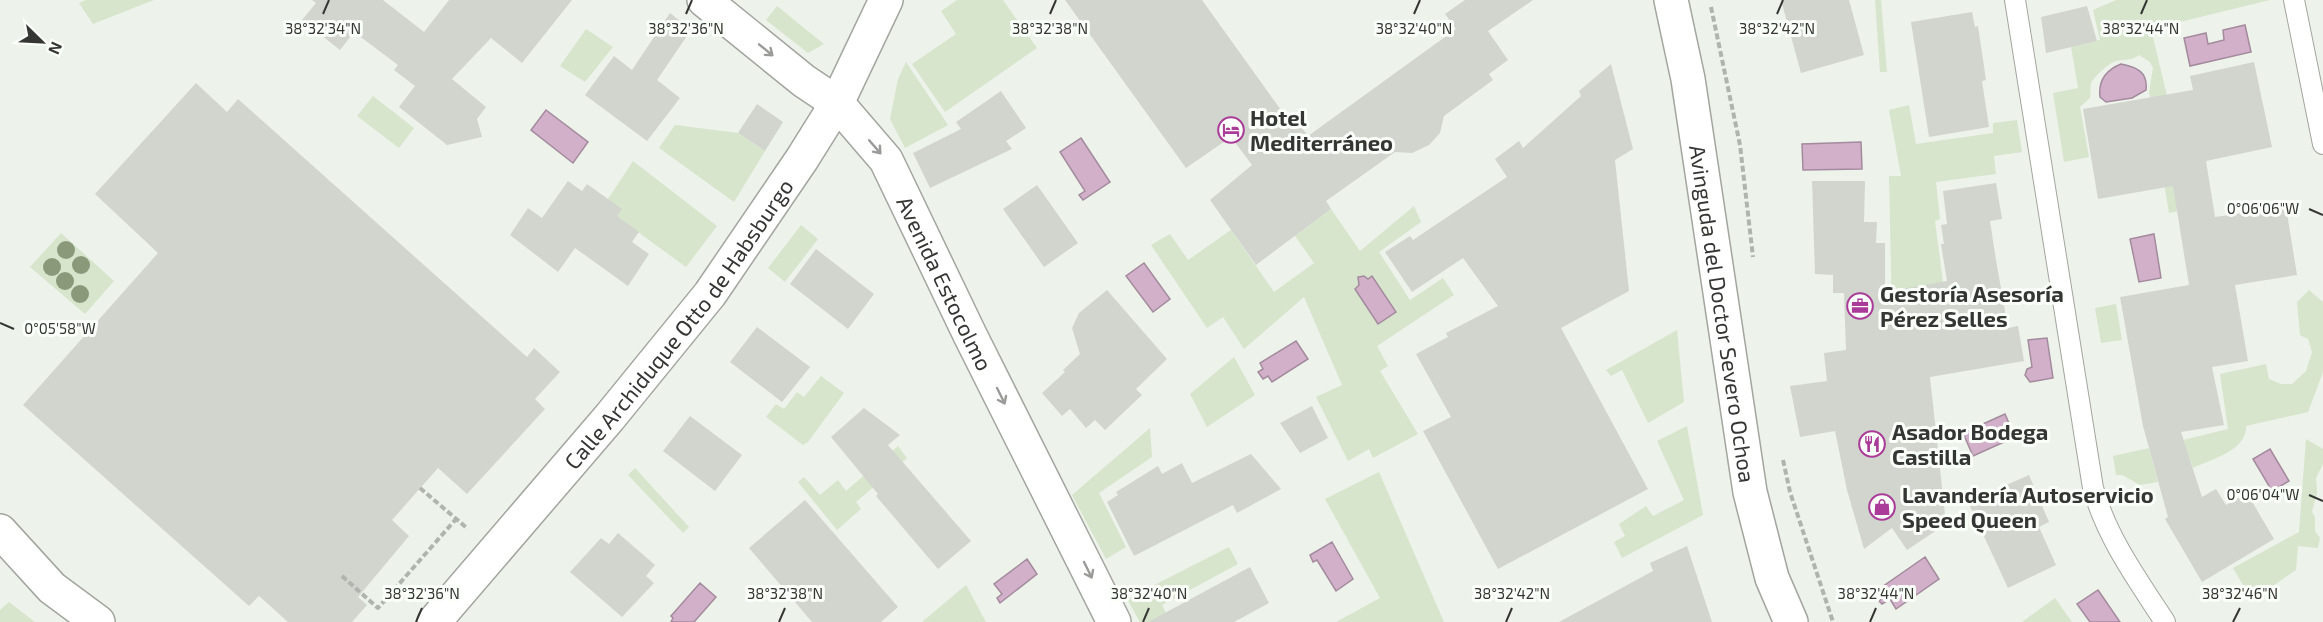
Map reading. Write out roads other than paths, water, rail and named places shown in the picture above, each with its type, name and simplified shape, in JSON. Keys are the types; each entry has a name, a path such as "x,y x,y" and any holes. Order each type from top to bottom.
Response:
{"street":[{"name":"Avenida Estocolmo","path":"704,0 804,81 837,103 886,160 970,335 1114,622"},
{"name":"Calle Archiduque Otto de Habsburgo","path":"434,622 666,351 710,294 802,159 837,103 886,0"},
{"name":"Avinguda del Doctor Severo Ochoa","path":"1671,0 1689,88 1750,492 1772,578 1791,622"},
{"path":"0,531 52,588 98,622"}],"lane":[{"path":"2015,0 2093,488 2099,510 2112,539 2165,622"},
{"path":"2294,0 2323,144"}],"place":[{"name":"Hotel Mediterráneo","path":"1231,130"},
{"name":"Gestoría Asesoría Pérez Selles","path":"1860,306"},
{"name":"Asador Bodega Castilla","path":"1872,444"},
{"name":"Lavandería Autoservicio Speed Queen","path":"1882,507"}]}
